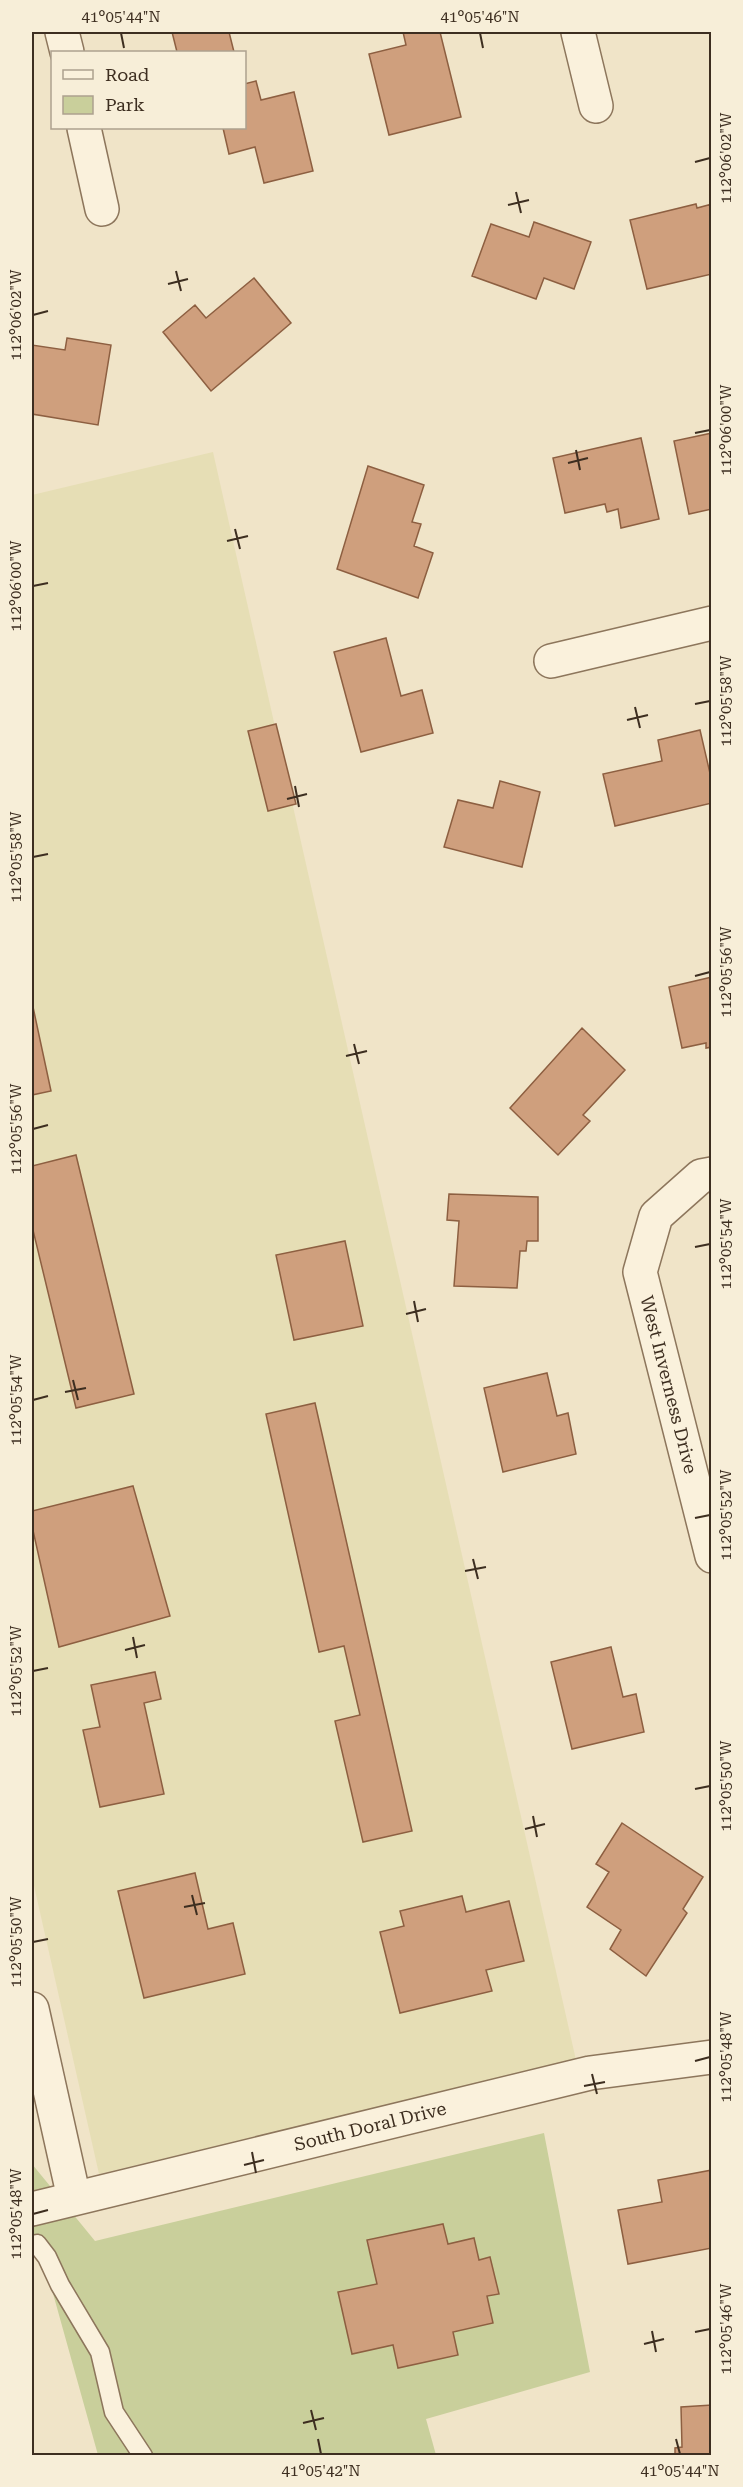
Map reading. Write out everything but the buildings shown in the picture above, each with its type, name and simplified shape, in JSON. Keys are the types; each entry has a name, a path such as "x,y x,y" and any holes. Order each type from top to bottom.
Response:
{"street":[{"path":"62,32 67,51"},
{"path":"578,32 596,106"},
{"path":"84,129 102,209"},
{"path":"551,661 711,623"},
{"name":"West Inverness Drive","path":"711,1174 701,1176 656,1216 640,1272 711,1556"},
{"path":"32,2009 74,2198"},
{"name":"South Doral Drive","path":"32,2209 590,2073 711,2057"}],"lane":[{"path":"36,2244 47,2257 60,2285 100,2352 114,2412 143,2456"}],"shaded area":[{"path":"213,452 576,2060 99,2174 32,1877 32,495"}],"green space":[{"path":"544,2133 590,2372 426,2419 436,2455 98,2455 42,2254 32,2244 32,2164 95,2241"}]}
